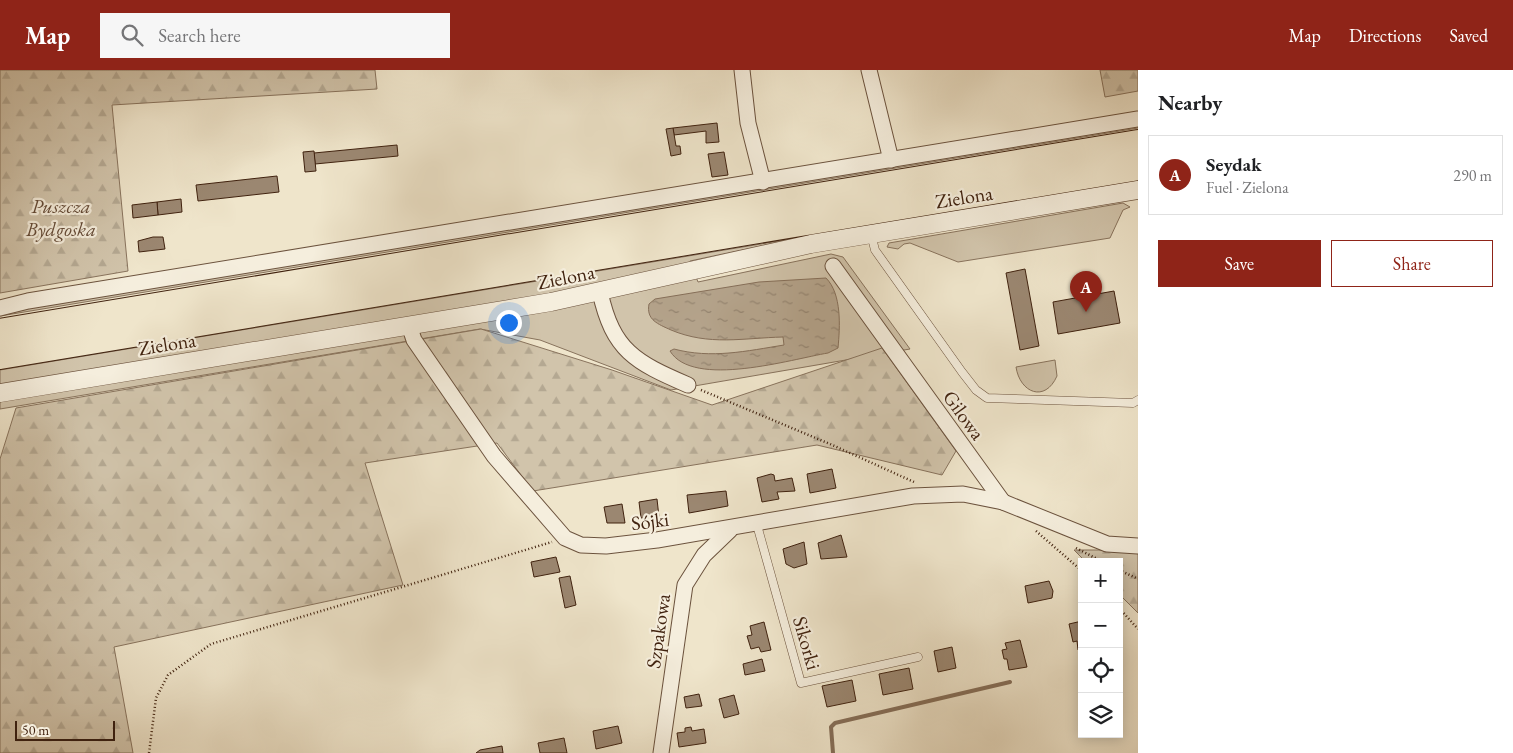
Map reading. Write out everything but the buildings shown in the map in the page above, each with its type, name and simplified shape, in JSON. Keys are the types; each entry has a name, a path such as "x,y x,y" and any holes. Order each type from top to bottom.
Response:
{"highway":[{"path":"0,332 1138,143"},
{"path":"0,356 1138,167"}],"street":[{"path":"742,70 748,123 763,182"},
{"path":"869,70 891,160"},
{"path":"0,308 28,301 1138,119"},
{"name":"Zielona","path":"0,392 551,302 733,260 871,234 1138,191"},
{"name":"Gilowa","path":"833,266 1003,502"},
{"path":"600,292 613,334 623,347 636,360 688,385"},
{"path":"410,325 414,340 494,456 565,538"},
{"name":"Sójki","path":"565,538 581,545 606,546 730,530 913,496 963,494 1003,502 1108,544 1138,546"},
{"name":"Szpakowa","path":"659,752 685,585 704,555 730,530"}],"lane":[{"path":"871,234 874,250 962,372 976,390 987,398 1133,402 1138,400"},
{"name":"Sikorki","path":"757,524 801,683 918,657"}],"path":[{"path":"688,385 916,482"},
{"path":"1033,529 1078,568"},
{"path":"149,753 156,698 168,676 211,644 565,538"},
{"path":"1123,572 1138,579"},
{"path":"1123,612 1138,629"}],"green space":[{"name":"Puszcza Bydgoska","path":"0,70 375,70 377,89 112,105 128,271 0,293"},
{"path":"1100,70 1138,70 1138,91 1105,97"},
{"path":"1138,123 1138,128 0,316 0,313"},
{"path":"1123,203 1130,207 1123,210 1110,238 958,262 910,243 904,244 898,249 887,247 889,243"},
{"path":"797,238 690,261 698,282 831,254 843,257 910,349 671,390 540,340 480,329 0,409 0,370"},
{"path":"481,329 612,370 712,405 882,348 956,451 942,475 817,445 533,491 497,443 365,463 403,585 114,647 133,753 0,753 0,459 16,408"},
{"path":"1055,360 1057,376 1046,390 1040,392 1028,388 1018,376 1016,367"},
{"path":"1074,550 1138,550 1138,613 1123,598 1123,558 1082,558"}],"water":[{"path":"826,278 835,293 839,311 838,348 828,353 791,361 721,370 699,368 682,362 670,351 674,349 715,354 743,352 784,345 783,337 726,340 699,338 662,326 654,321 649,314 649,304 655,299 759,282"}],"waterway":[{"path":"833,753 831,727 835,723 1010,682"}],"place":[{"name":"Seydak","path":"1086,312"}]}
